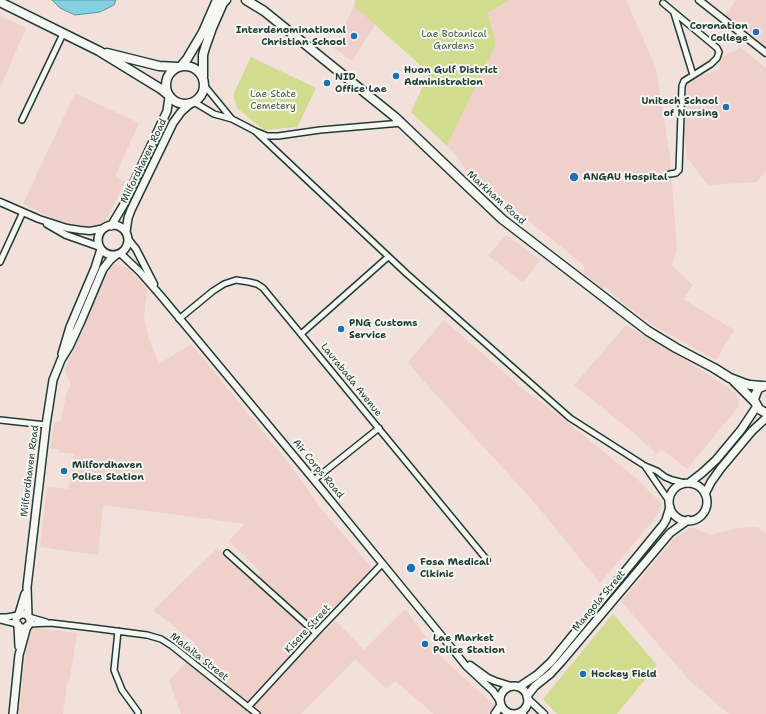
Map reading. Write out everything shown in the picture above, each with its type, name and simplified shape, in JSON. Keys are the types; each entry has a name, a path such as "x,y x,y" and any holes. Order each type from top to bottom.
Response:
{"main road":[{"path":"168,95 165,88 165,82 168,76 171,71 179,67 187,59 203,32 217,0"},
{"path":"0,2 99,51 161,89 174,102 180,104 192,103 198,100 202,95 204,89 203,55 212,28 223,3 226,0"},
{"name":"Markham Road","path":"246,0 264,11 402,124 502,219 648,332 730,378 750,396 762,412 766,413"},
{"name":"Markham Road","path":"254,0 264,11"},
{"path":"99,51 159,66 188,66 199,72 203,81"},
{"name":"Milfordhaven Road","path":"108,227 123,206 167,111 168,95"},
{"name":"Milfordhaven Road","path":"127,235 128,218 131,210 173,124 181,112 192,103"},
{"path":"108,227 119,227 127,235 128,245 125,250 118,254 107,254 98,243 100,234 108,227"},
{"name":"Milfordhaven Road","path":"13,714 19,655 28,621 27,586 46,425 53,380 61,360 70,327 95,268 101,248"},
{"name":"Milfordhaven Road","path":"61,360 69,347 103,269 110,260 118,254"},
{"name":"Markham Road","path":"730,378 746,384 764,386"},
{"path":"687,483 699,486 703,489 706,494 707,503 704,512 700,516 695,519 688,520 678,518 672,511 669,504 672,491 675,487 687,483 702,473 716,460 741,430 756,404 755,395 757,391 764,386"},
{"path":"706,494 711,482 721,468 752,431 766,418"},
{"name":"Mangola Street","path":"519,687 537,675 551,662 663,525 666,520 669,504"},
{"name":"Mangola Street","path":"527,697 535,686 562,662 670,532 688,520"},
{"name":"Milfordhaven Road","path":"19,615 27,586"},
{"path":"24,614 28,621 21,627 17,625 16,620 19,615 24,614"},
{"name":"Milfordhaven Road","path":"17,625 19,655"},
{"path":"496,714 500,703 501,693 511,686 523,689 528,701 525,708 518,713 506,712 500,703"}],"street":[{"path":"699,0 766,53"},
{"path":"663,3 717,48 719,52 717,58 711,64 684,81 682,86 679,170 676,173 670,174"},
{"path":"674,12 693,75"},
{"path":"22,120 63,34"},
{"path":"203,81 232,119"},
{"path":"192,103 214,114 232,119 266,136 278,136 320,130 402,124"},
{"path":"255,131 413,280 570,418 642,464"},
{"path":"0,202 55,225 90,231 108,227"},
{"path":"0,262 23,212"},
{"path":"39,219 59,232 101,248"},
{"name":"Air Corps Road","path":"127,235 161,296"},
{"name":"Air Corps Road","path":"118,254 140,272 161,296 466,666 488,686 500,703"},
{"path":"301,334 388,256"},
{"name":"Laurabada Avenue","path":"180,319 213,291 224,284 236,280 257,284 263,288 488,560"},
{"path":"0,420 46,425"},
{"path":"314,480 379,428"},
{"path":"669,504 645,466 672,480 687,483"},
{"path":"227,553 316,633"},
{"name":"Kisere Street","path":"248,707 382,564"},
{"path":"0,617 19,615"},
{"path":"0,620 17,625"},
{"name":"Malaita Street","path":"28,621 118,631 147,635 161,639 172,646 257,714"},
{"path":"118,631 114,670 122,690 138,714"},
{"name":"Air Corps Road","path":"457,655 494,682 511,686"},
{"path":"527,697 544,714"}],"shaded area":[{"name":"ANGAU Hospital","path":"509,0 626,0 656,68 670,157 677,249 672,265 693,285 683,299 734,330 716,360 656,327 624,304 607,288 602,288 583,272 585,266 465,168 447,146 496,44 488,13"},
{"name":"Coronation College","path":"736,0 766,0 766,48 724,16"},
{"name":"Interdenominational Christian School","path":"354,6 375,25 352,61 334,48"},
{"path":"0,16 26,28 0,88"},
{"name":"Unitech School of Nursing","path":"741,48 766,68 766,170 757,182 708,185 687,158 684,132 687,82 691,79 721,69 718,58"},
{"path":"75,93 139,123 115,176 125,182 106,220 93,227 82,226 55,219 23,204"},
{"path":"506,235 540,260 523,282 488,256"},
{"path":"112,263 128,268 148,290 144,319 150,342 159,364 191,344 291,466 322,510 372,568 317,625 324,632 336,621 364,650 405,609 442,658 495,706 488,714 434,714 395,681 386,689 355,659 301,714 181,714 169,681 185,663 195,643 153,610 218,548 253,581 261,572 229,541 245,524 103,505 98,555 40,547 47,487 69,489 74,454 59,452 59,449 50,449 54,423 61,421 67,390 71,386 65,369"},
{"path":"444,320 524,390 547,406 637,479 662,504 657,516 600,583 534,502 418,375 408,362"},
{"path":"626,325 687,361 736,393 739,406 687,469 662,449 657,454 574,385"},
{"path":"691,527 711,535 737,528 757,527 766,534 766,714 729,714 690,681 621,601 675,538"},
{"path":"32,628 77,633 70,678 67,683 63,714 19,714 26,644"}],"green space":[{"name":"Lae Botanical Gardens","path":"355,0 509,0 488,13 496,44 447,146 411,112 429,73 354,6"},
{"name":"Lae State Cemetery","path":"251,57 316,88 297,127 264,130 237,108 233,95"},
{"path":"613,614 657,665 617,714 557,714 543,699"}],"water":[{"path":"52,0 116,0 114,5 100,12 75,15 60,8"}],"place":[{"name":"Coronation College","path":"756,32"},
{"name":"Interdenominational Christian School","path":"354,36"},
{"name":"Huon Gulf District Administration","path":"396,76"},
{"name":"NID Office Lae","path":"327,83"},
{"name":"Unitech School of Nursing","path":"726,107"},
{"name":"ANGAU Hospital","path":"574,177"},
{"name":"PNG Customs Service","path":"341,329"},
{"name":"Milfordhaven Police Station","path":"64,471"},
{"name":"Fosa Medical Clkinic","path":"411,568"},
{"name":"Lae Market Police Station","path":"425,644"},
{"name":"Hockey Field","path":"583,674"}]}
